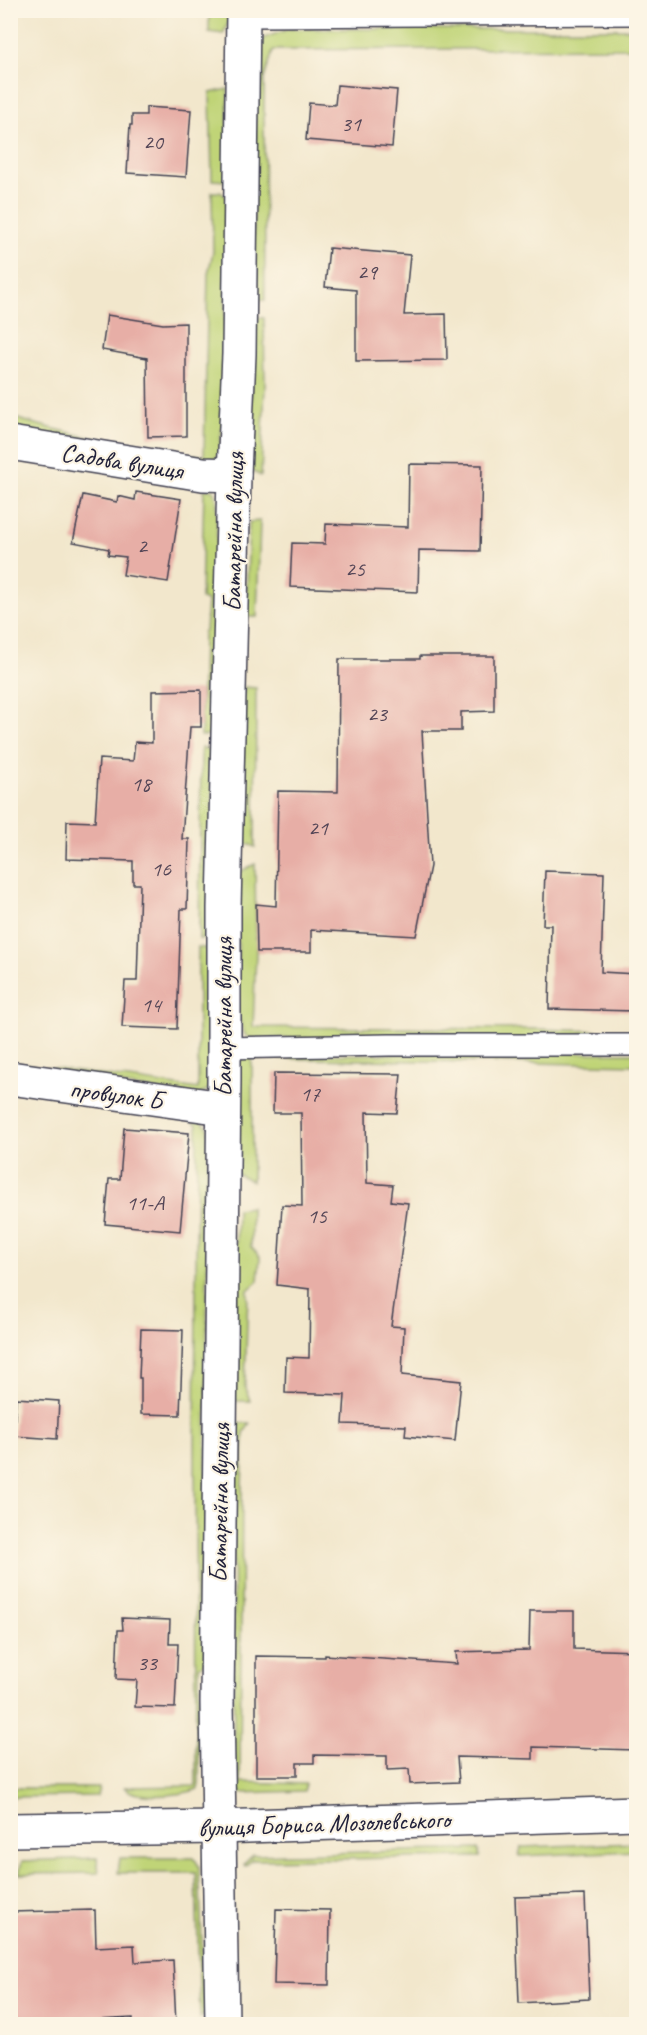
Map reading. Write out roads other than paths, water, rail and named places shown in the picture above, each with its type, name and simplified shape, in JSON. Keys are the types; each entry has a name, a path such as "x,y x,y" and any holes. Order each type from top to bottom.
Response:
{"street":[{"name":"Батарейна вулиця","path":"222,2025 217,1702 224,908 239,354 243,13"},
{"name":"Садова вулиця","path":"10,443 203,474 234,475"},
{"name":"провулок Б","path":"10,1078 223,1108"},
{"name":"вулиця Бориса Мозолевського","path":"10,1830 219,1827 636,1813"}],"lane":[{"path":"243,13 636,14"},
{"path":"224,1048 636,1045"}]}
